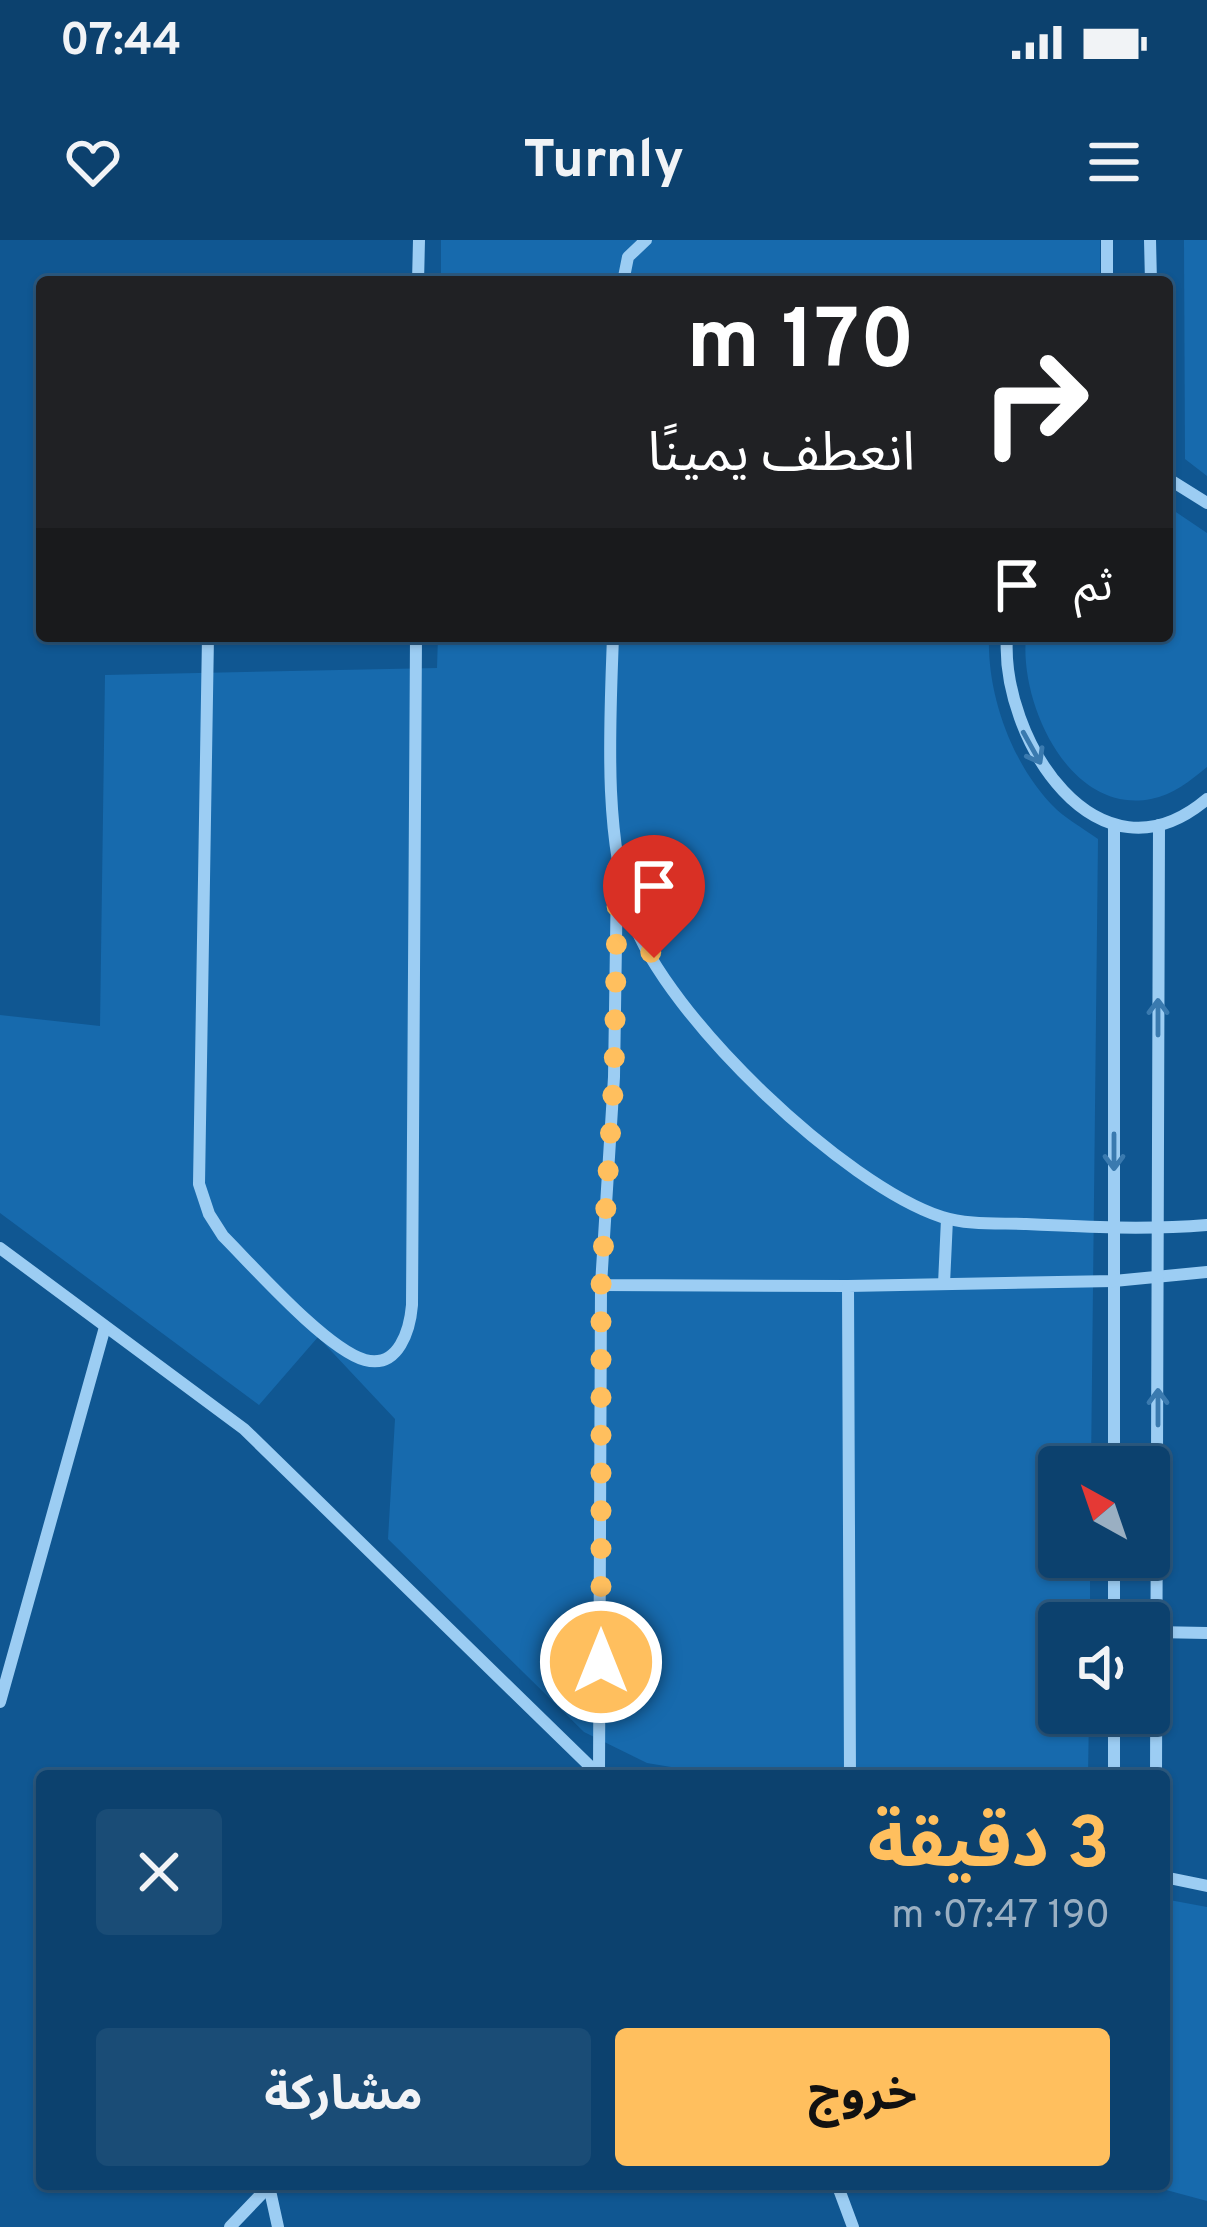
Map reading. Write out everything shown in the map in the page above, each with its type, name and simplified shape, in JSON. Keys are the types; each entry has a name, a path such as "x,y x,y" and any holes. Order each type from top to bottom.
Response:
{"street":[{"path":"418,276 419,240"},
{"path":"624,276 628,257 646,240"},
{"path":"1107,240 1107,276"},
{"path":"1150,240 1151,276"},
{"path":"1173,482 1207,503"},
{"path":"208,642 200,1184 208,1214 223,1236 325,1334 365,1360 382,1360 401,1347 410,1330 412,1304 416,642"},
{"path":"600,1770 601,1286 614,1077 618,857 610,721 613,642"},
{"path":"1007,642 1011,688 1023,734 1046,773 1070,799 1114,825 1159,825 1193,811 1207,799"},
{"path":"1114,825 1114,1446"},
{"path":"1154,1602 1159,825"},
{"path":"618,857 633,921 676,994 769,1099 845,1161 909,1204 947,1220 1157,1229 1207,1226"},
{"path":"944,1284 947,1220"},
{"path":"0,1248 244,1430 594,1770"},
{"path":"601,1286 1114,1281 1207,1272"},
{"path":"848,1286 850,1770"},
{"path":"0,1702 105,1327"},
{"path":"1170,1632 1207,1633"},
{"path":"1114,1734 1114,1770"},
{"path":"1155,1734 1156,1770"},
{"path":"1170,1878 1207,1886"},
{"path":"230,2227 265,2190"},
{"path":"271,2190 278,2227"},
{"path":"839,2190 853,2227"}],"shaded area":[{"path":"441,240 1100,240 1100,276 441,276"},
{"path":"1184,240 1207,240 1207,476 1185,459"},
{"path":"1173,510 1207,533 1207,767 1188,782 1151,799 1122,799 1096,790 1055,749 1031,692 1026,642 1173,642"},
{"path":"438,642 989,642 997,704 1025,769 1057,810 1098,839 1091,1446 1038,1446 1038,1578 1090,1578 1090,1602 1038,1602 1038,1734 1089,1734 1088,1770 689,1770 647,1763 584,1732 388,1539 395,1419 318,1337 259,1405 0,1213 0,1015 100,1026 105,675 437,668"},
{"path":"1170,1900 1207,1907 1207,2201 1166,2190 1170,2190"}],"route":[{"path":"601,1662 601,1286 614,1077 618,857 633,921 654,958"}]}
